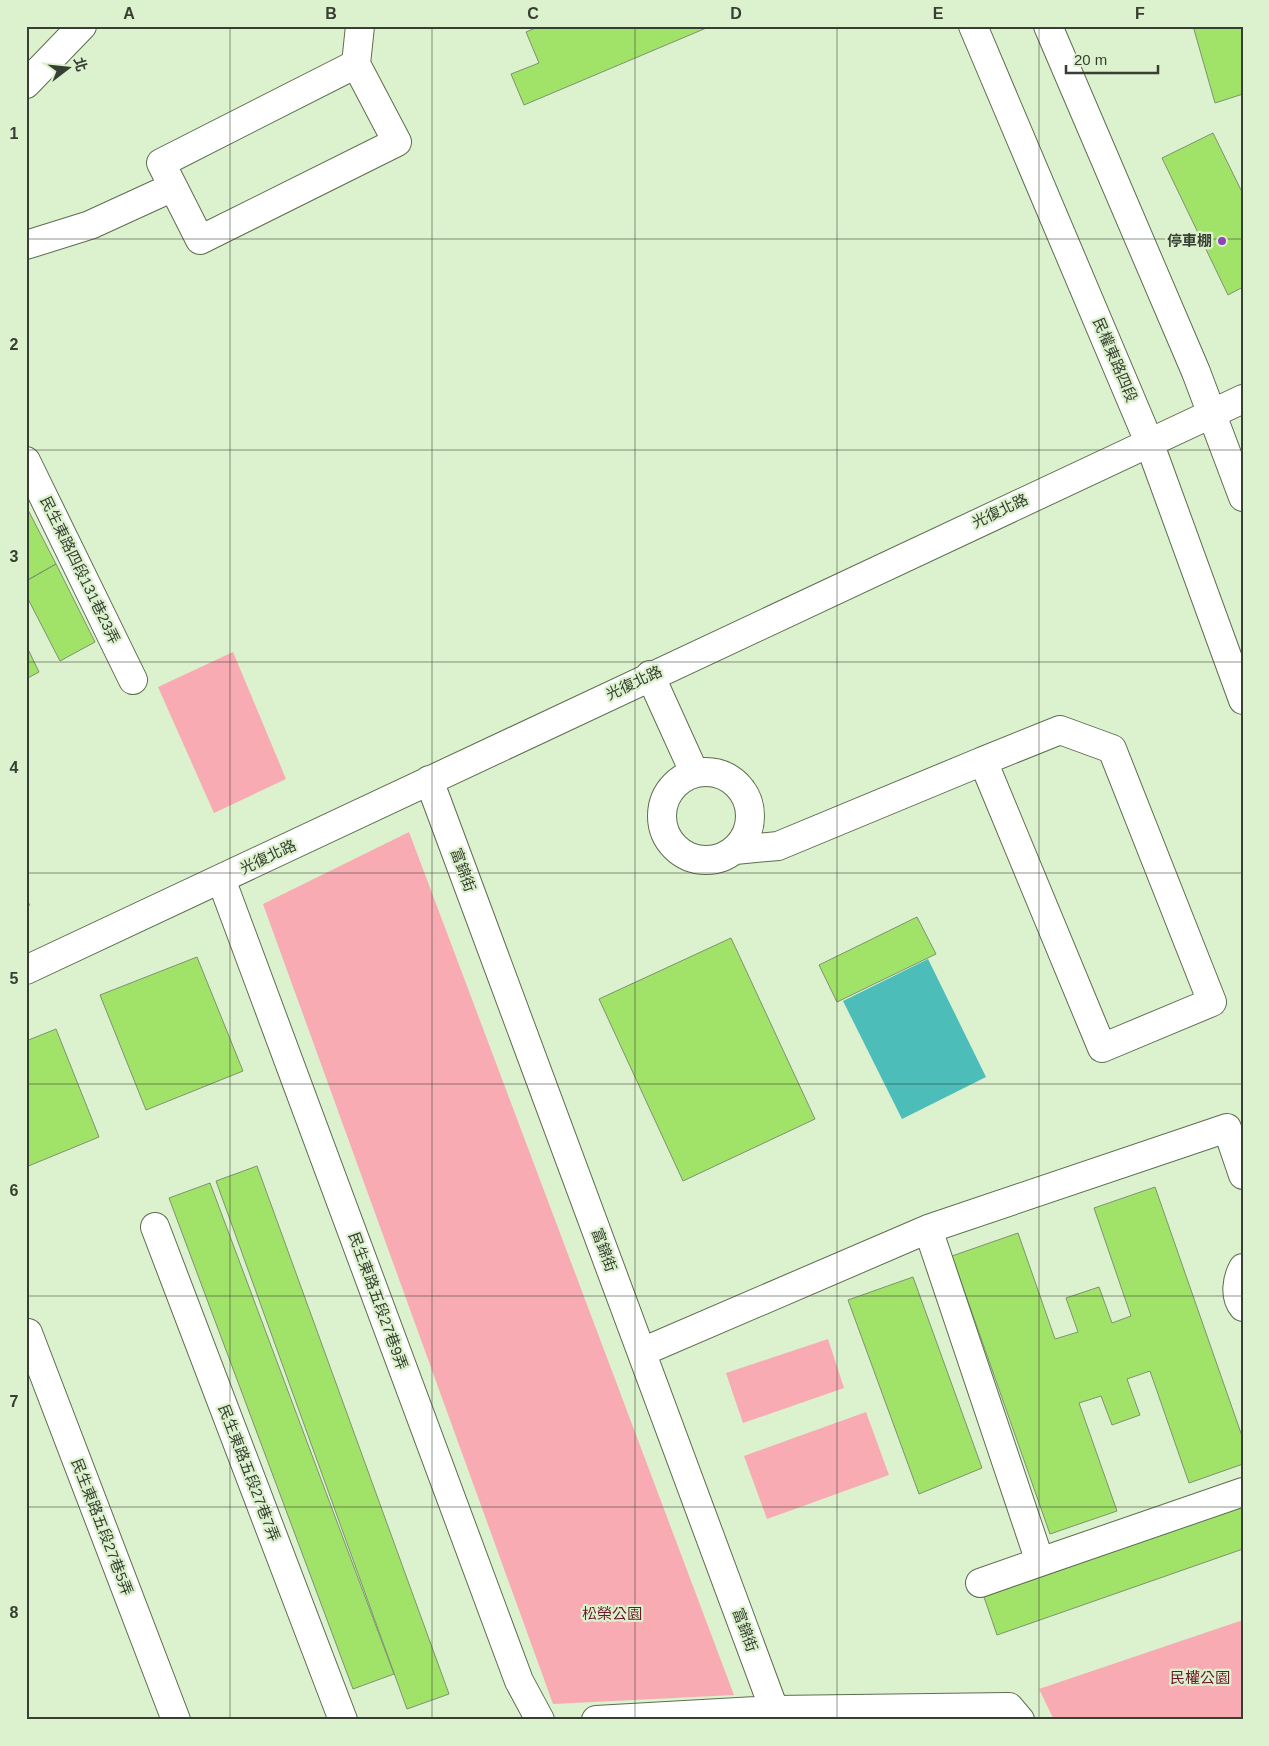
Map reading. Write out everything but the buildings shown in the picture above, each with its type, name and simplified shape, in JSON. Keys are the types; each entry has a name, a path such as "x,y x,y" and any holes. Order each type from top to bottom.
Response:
{"street":[{"path":"26,84 82,26"},
{"path":"356,64 161,163 200,240 397,142 356,64 360,26"},
{"name":"民權東路四段","path":"973,26 1149,442 1243,700"},
{"path":"1048,26 1212,413 1243,497"},
{"path":"26,246 90,224 173,187"},
{"name":"光復北路","path":"26,970 650,675 1243,399"},
{"name":"民生東路四段131巷23弄","path":"26,461 133,680"},
{"path":"650,675 694,772"},
{"path":"735,850 747,834 751,813 745,794 732,779 713,771 694,772 676,782 664,798 661,818 666,837 679,852 698,860 718,859 735,850 778,846 983,761 1060,730 1112,749 1212,1002 1102,1048 983,761"},
{"name":"富錦街","path":"429,780 776,1715"},
{"name":"民生東路五段27巷9弄","path":"221,879 519,1681 540,1720"},
{"path":"642,1352 928,1229 1227,1128 1243,1176"},
{"name":"民生東路五段27巷7弄","path":"155,1227 343,1720"},
{"path":"928,1229 1040,1562"},
{"path":"1243,1268 1237,1280 1240,1303 1243,1306"},
{"name":"民生東路五段27巷5弄","path":"28,1333 176,1720"},
{"path":"980,1583 1243,1492"},
{"path":"596,1720 1009,1707 1020,1720"}],"path":[{"path":"26,899 29,906"}],"green space":[{"path":"233,652 286,779 214,813 158,687"},
{"name":"松榮公園","path":"409,832 734,1695 553,1704 263,904"},
{"path":"828,1339 844,1388 743,1423 726,1373"},
{"path":"866,1412 889,1475 767,1519 744,1456"},
{"name":"民權公園","path":"1243,1620 1243,1720 1054,1720 1039,1689"}],"water":[{"path":"928,959 986,1077 902,1119 843,1001"}],"place":[{"name":"停車棚","path":"1222,241"}]}
